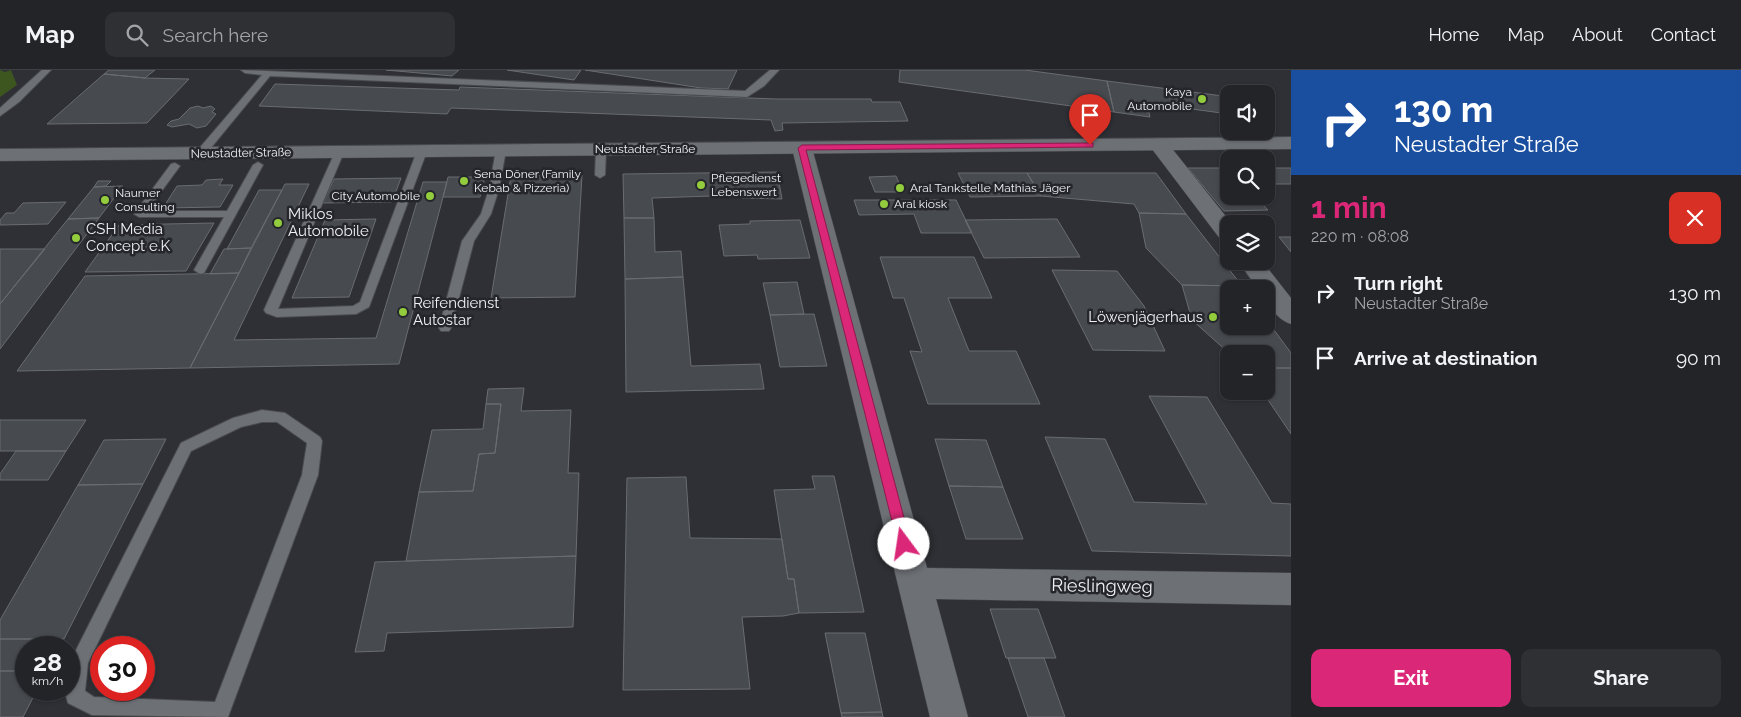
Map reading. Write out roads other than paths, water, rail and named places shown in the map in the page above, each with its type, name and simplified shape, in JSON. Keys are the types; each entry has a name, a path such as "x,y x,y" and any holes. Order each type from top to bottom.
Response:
{"main road":[{"name":"Neustadter Straße","path":"0,155 1291,143"},
{"path":"1159,145 1220,223"},
{"path":"802,148 949,717"},
{"path":"1256,270 1291,315"},
{"name":"Rieslingweg","path":"914,583 1291,589"}],"lane":[{"path":"0,112 16,100 47,70"},
{"path":"245,70 268,73 747,94 761,84 775,70"},
{"path":"201,154 268,73"},
{"path":"446,328 468,241 486,214 494,189 501,150"},
{"path":"600,175 601,150"},
{"path":"339,152 270,310 277,313 356,310 365,304 422,151"},
{"path":"200,270 258,165"},
{"path":"175,166 139,214 231,214"},
{"path":"262,416 280,417 315,440 310,475 220,715 92,706 75,696 79,662 186,447 238,422 262,416"}],"place":[{"name":"Kaya Automobile","path":"1202,99"},
{"name":"Sena Döner (Family Kebab & Pizzeria)","path":"464,181"},
{"name":"Pflegedienst Lebenswert","path":"701,185"},
{"name":"Aral Tankstelle Mathias Jäger","path":"900,188"},
{"name":"City Automobile","path":"430,196"},
{"name":"Naumer Consulting","path":"105,200"},
{"name":"Aral kiosk","path":"884,204"},
{"name":"Miklos Automobile","path":"278,223"},
{"name":"CSH Media Concept e.K","path":"76,238"},
{"name":"Reifendienst Autostar","path":"403,312"},
{"name":"Löwenjägerhaus","path":"1213,317"}]}
